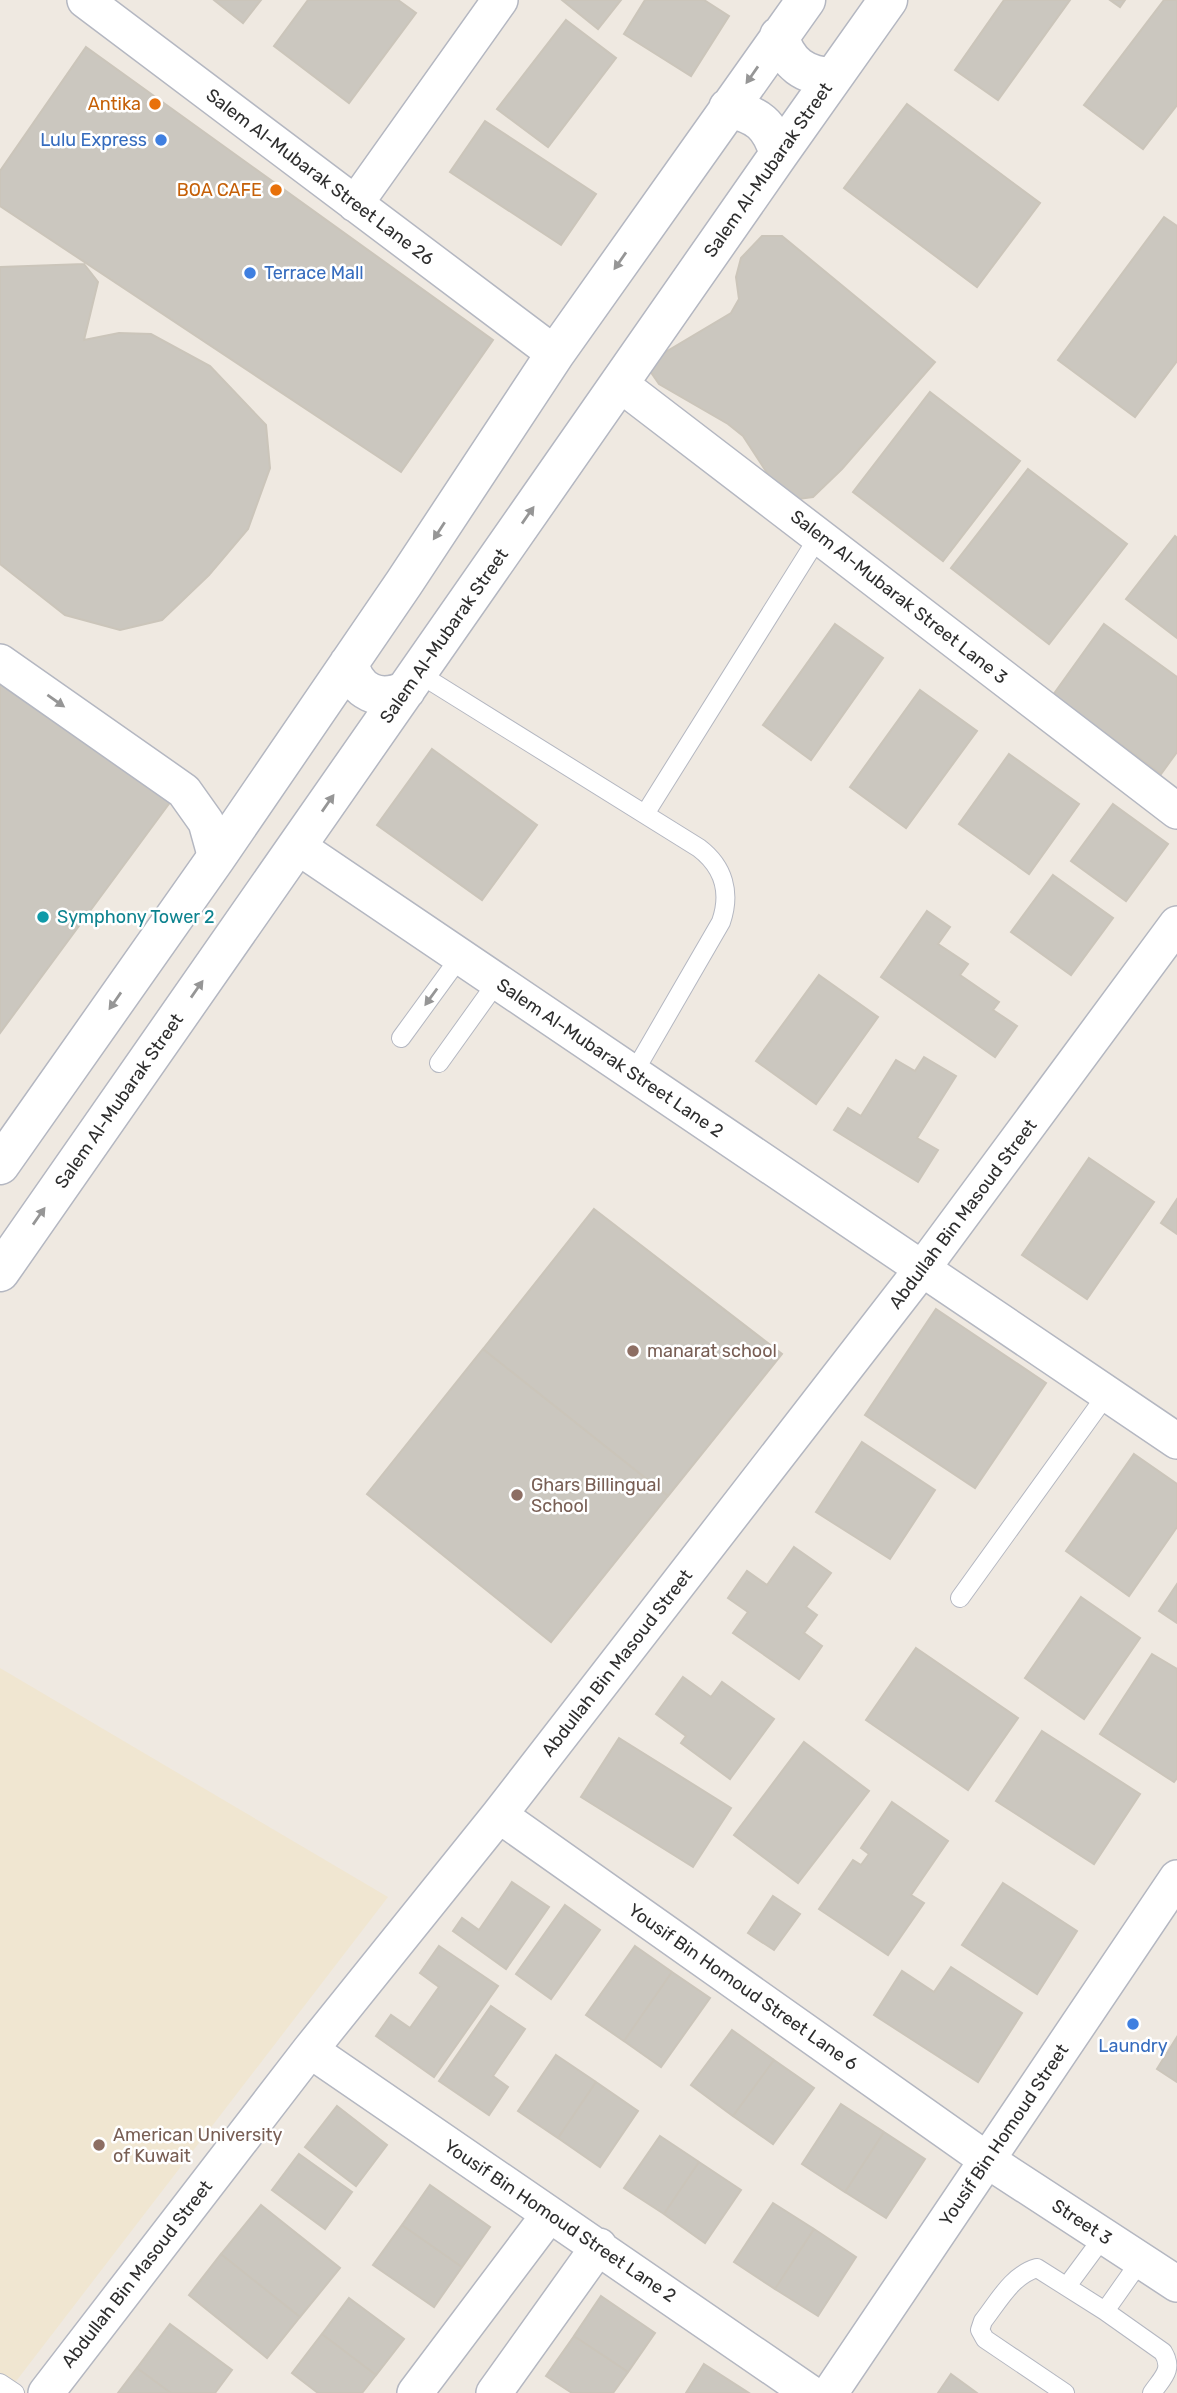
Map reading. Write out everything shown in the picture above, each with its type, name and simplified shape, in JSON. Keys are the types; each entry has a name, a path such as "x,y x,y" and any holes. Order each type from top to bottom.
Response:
{"main road":[{"path":"0,1165 307,726 555,354 806,0"},
{"name":"Salem Al-Mubarak Street","path":"0,1272 888,0"},
{"path":"779,36 792,63 804,72 833,78"},
{"path":"728,108 747,112 762,122 774,136 779,154"},
{"path":"349,663 359,686 369,694 394,696 412,681"},
{"path":"307,726 321,723 335,726 347,735 354,748 356,762"}],"street":[{"name":"Salem Al-Mubarak Street Lane 26","path":"85,0 555,354"},
{"path":"355,204 500,0"},
{"name":"Salem Al-Mubarak Street Lane 3","path":"620,384 1177,811"},
{"path":"0,662 184,791 197,805 206,822 216,858"},
{"name":"Salem Al-Mubarak Street Lane 2","path":"297,846 1177,1441"},
{"name":"Abdullah Bin Masoud Street","path":"46,2393 310,2050 499,1815 922,1269 1177,924"},
{"name":"Yousif Bin Homoud Street Lane 6","path":"499,1815 987,2160"},
{"name":"Yousif Bin Homoud Street","path":"830,2393 1177,1878"},
{"name":"Yousif Bin Homoud Street Lane 2","path":"310,2050 810,2393"},
{"name":"Street 3","path":"987,2160 1177,2284"},
{"path":"415,2393 549,2215"},
{"path":"494,2393 599,2246"}],"lane":[{"path":"645,814 819,536"},
{"path":"412,681 645,814 709,856 722,876 727,900 721,922 633,1074"},
{"path":"401,1038 460,957"},
{"path":"439,1063 497,982"},
{"path":"960,1598 1107,1394"},
{"path":"1067,2286 1104,2236"},
{"path":"1105,2311 1141,2260"},
{"path":"1065,2393 985,2339 980,2330 983,2321 1018,2276 1028,2270 1037,2268 1067,2286 1163,2352 1168,2361 1168,2370 1152,2393"},
{"path":"0,2383 15,2393"}],"shaded area":[{"name":"American University of Kuwait","path":"0,1668 388,1897 7,2393 0,2393"}],"building":[{"path":"214,0 261,0 243,23"},
{"path":"308,0 398,0 416,13 349,103 274,46"},
{"path":"562,0 621,0 598,29"},
{"path":"645,0 704,0 729,16 691,76 624,34"},
{"path":"1004,0 1070,0 998,100 955,70"},
{"path":"1110,0 1125,0 1120,7"},
{"path":"1164,0 1177,0 1177,105 1143,149 1084,105"},
{"path":"566,20 616,58 548,147 497,109"},
{"name":"Terrace Mall","path":"86,47 493,340 401,472 0,206 0,171"},
{"path":"907,104 1040,203 977,287 844,188"},
{"path":"485,121 596,194 561,245 450,172"},
{"path":"1164,217 1177,226 1177,361 1135,417 1058,360"},
{"path":"762,236 782,236 935,362 842,469 813,497 791,500 777,488 743,436 728,424 659,384 650,371 659,356 731,313 739,299 736,277 741,258"},
{"path":"84,264 98,282 84,340 119,333 151,334 210,366 266,425 270,468 248,529 209,575 162,620 120,630 65,615 0,564 0,267"},
{"path":"930,392 1020,461 943,561 853,492"},
{"path":"1028,469 1127,544 1049,644 951,568"},
{"path":"1175,536 1177,538 1177,638 1126,599"},
{"path":"835,624 883,658 811,760 763,725"},
{"path":"1104,624 1177,677 1177,752 1161,774 1053,695"},
{"name":"Symphony Tower 2","path":"0,683 171,801 0,1033"},
{"path":"920,690 977,731 906,828 850,787"},
{"path":"432,749 537,825 482,900 377,825"},
{"path":"1009,754 1079,804 1029,874 959,824"},
{"path":"1113,804 1168,844 1126,901 1071,861"},
{"path":"1053,875 1113,918 1071,975 1011,932"},
{"path":"927,911 950,927 938,944 968,964 960,975 999,1002 993,1010 1017,1026 995,1057 881,977"},
{"path":"819,975 878,1017 816,1104 756,1061"},
{"path":"924,1057 956,1076 917,1138 938,1150 918,1182 834,1130 848,1108 861,1116 896,1060 915,1071"},
{"path":"1089,1158 1154,1202 1087,1299 1022,1255"},
{"path":"1177,1199 1177,1234 1161,1223"},
{"name":"manarat school","path":"594,1209 782,1354 668,1496 483,1349"},
{"path":"936,1309 1046,1383 975,1488 865,1415"},
{"name":"Ghars Billingual School","path":"483,1349 668,1496 551,1642 367,1494"},
{"path":"862,1442 935,1490 890,1559 816,1512"},
{"path":"1134,1454 1177,1484 1177,1527 1129,1596 1066,1551"},
{"path":"794,1547 831,1573 806,1607 817,1615 804,1633 822,1646 799,1679 733,1633 748,1612 728,1598 747,1571 767,1585"},
{"path":"1177,1584 1177,1623 1159,1611"},
{"path":"1081,1597 1140,1638 1084,1719 1025,1678"},
{"path":"916,1648 1018,1718 968,1790 866,1720"},
{"path":"1152,1654 1177,1669 1177,1778 1174,1782 1100,1734"},
{"path":"683,1677 711,1697 722,1682 774,1719 730,1779 681,1743 686,1736 656,1714"},
{"path":"1042,1731 1140,1794 1094,1864 996,1801"},
{"path":"619,1738 731,1808 693,1867 581,1797"},
{"path":"804,1742 869,1791 798,1883 734,1835"},
{"path":"892,1802 948,1841 911,1895 924,1903 888,1955 819,1909 853,1860 861,1865 869,1854 861,1848"},
{"path":"512,1882 549,1907 506,1969 453,1931 462,1918 479,1930"},
{"path":"1003,1883 1077,1931 1037,1994 962,1945"},
{"path":"773,1896 800,1914 774,1950 748,1933"},
{"path":"565,1905 600,1930 551,1999 516,1974"},
{"path":"439,1946 498,1986 434,2077 376,2036 391,2015 410,2028 439,1987 420,1973"},
{"path":"635,1946 672,1972 624,2041 586,2015"},
{"path":"951,1967 1022,2013 978,2082 874,2015 902,1971 934,1992"},
{"path":"672,1972 710,1998 661,2067 624,2041"},
{"path":"491,2006 525,2029 493,2076 508,2087 489,2115 439,2081"},
{"path":"732,2030 774,2060 733,2116 691,2085"},
{"path":"1177,2037 1177,2082 1157,2069"},
{"path":"556,2055 596,2082 558,2138 518,2111"},
{"path":"774,2060 814,2088 773,2144 733,2116"},
{"path":"596,2082 638,2111 600,2167 558,2138"},
{"path":"841,2104 884,2132 845,2192 802,2164"},
{"path":"337,2106 387,2145 356,2186 305,2147"},
{"path":"884,2132 925,2159 886,2218 845,2192"},
{"path":"660,2136 699,2162 664,2214 624,2188"},
{"path":"299,2154 352,2192 325,2229 272,2190"},
{"path":"699,2162 741,2190 705,2243 664,2214"},
{"path":"430,2185 490,2227 462,2267 402,2225"},
{"path":"773,2203 814,2229 775,2289 734,2262"},
{"path":"261,2205 340,2268 300,2317 221,2254"},
{"path":"402,2225 462,2267 434,2307 373,2265"},
{"path":"814,2229 856,2257 818,2316 775,2289"},
{"path":"221,2254 300,2317 267,2358 189,2295"},
{"path":"601,2296 655,2333 628,2372 574,2336"},
{"path":"349,2298 404,2339 376,2375 322,2334"},
{"path":"170,2324 232,2370 215,2393 171,2393 137,2368"},
{"path":"322,2334 376,2375 362,2393 318,2393 292,2373"},
{"path":"574,2336 628,2372 613,2393 572,2393 546,2376"},
{"path":"704,2364 749,2393 686,2393"},
{"path":"137,2368 171,2393 118,2393"},
{"path":"951,2374 977,2393 938,2393"}],"place":[{"name":"Antika","path":"155,104"},
{"name":"Lulu Express","path":"161,140"},
{"name":"BOA CAFE","path":"276,190"},
{"name":"Terrace Mall","path":"250,273"},
{"name":"Symphony Tower 2","path":"43,917"},
{"name":"manarat school","path":"633,1351"},
{"name":"Ghars Billingual School","path":"517,1495"},
{"name":"Laundry","path":"1133,2024"},
{"name":"American University of Kuwait","path":"99,2145"}]}
